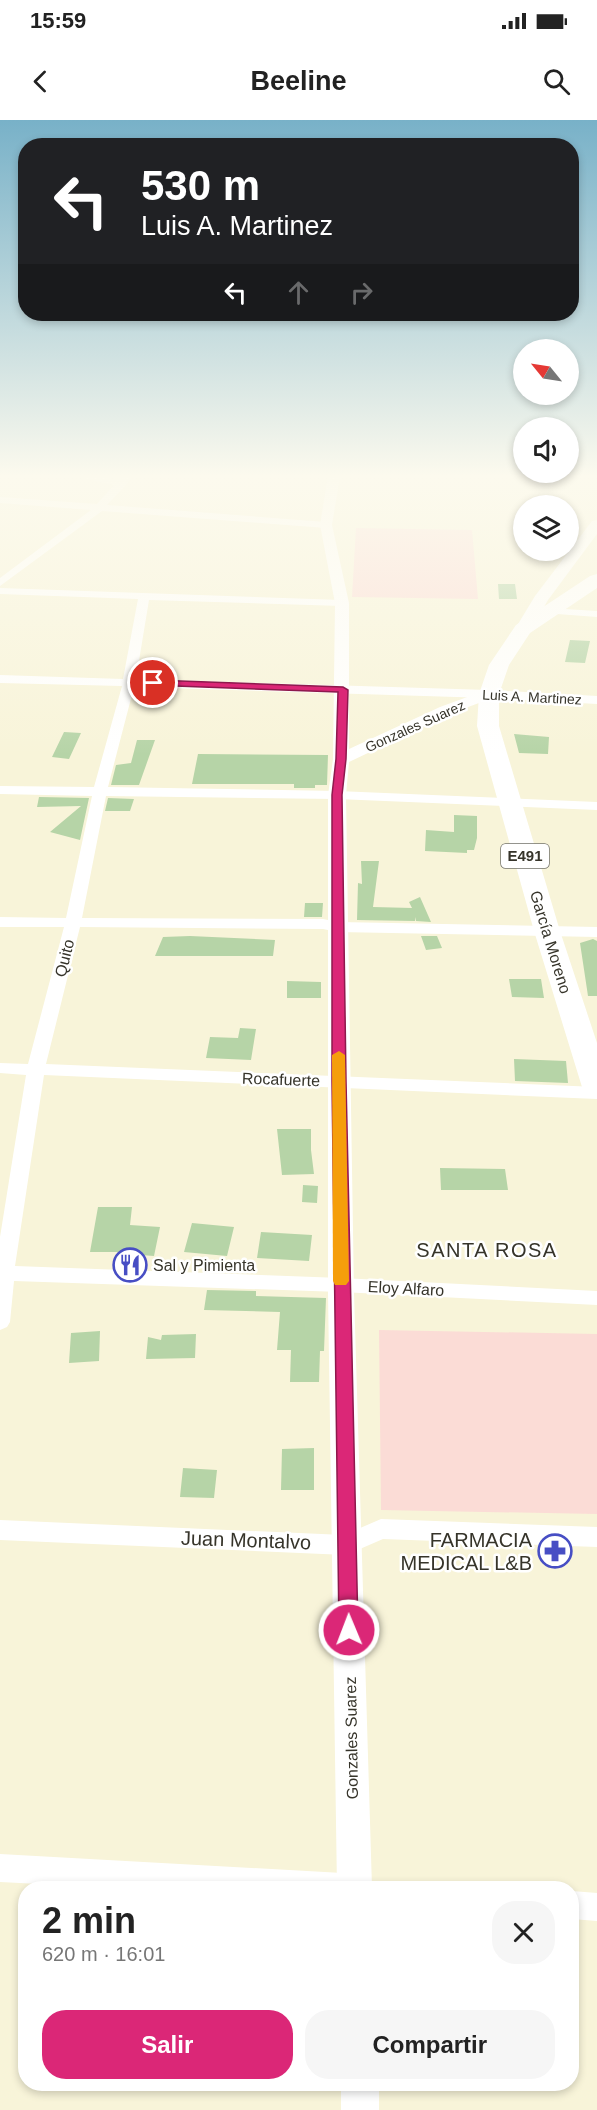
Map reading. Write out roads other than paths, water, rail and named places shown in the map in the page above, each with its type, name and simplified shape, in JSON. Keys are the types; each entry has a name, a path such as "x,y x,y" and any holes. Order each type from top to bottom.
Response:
{"highway":[{"name":"E491","path":"523,629 597,580"},
{"name":"García Moreno","path":"523,629 499,665 489,694 488,726 547,931 597,1087"}],"main road":[{"path":"523,629 541,599 563,569"}],"street":[{"path":"0,583 19,569"},
{"name":"Gonzales Suarez","path":"335,569 342,603 343,690 341,759 337,795 339,1081 354,1881"},
{"path":"0,591 144,598 342,603"},
{"name":"Quito","path":"0,1322 2,1274 36,1068 74,923 100,792 129,682 144,598"},
{"path":"548,611 597,614"},
{"name":"Luis A. Martinez","path":"0,679 489,694 597,700"},
{"name":"Gonzales Suarez","path":"341,759 446,710 489,694"},
{"path":"0,790 337,795 597,806"},
{"path":"0,922 322,924 338,927 597,932"},
{"name":"Rocafuerte","path":"0,1068 597,1094"},
{"name":"Eloy Alfaro","path":"2,1274 341,1285 597,1298"},
{"name":"Juan Montalvo","path":"0,1530 346,1545 381,1529 597,1537"},
{"path":"0,1868 230,1881"},
{"path":"579,1906 597,1907"},
{"path":"360,2091 360,2110"}],"place":[{"name":"Sal y Pimienta","path":"130,1265"},
{"name":"FARMACIA MEDICAL L&B","path":"555,1551"}],"district":[{"name":"SANTA ROSA","path":"487,1250"}]}
